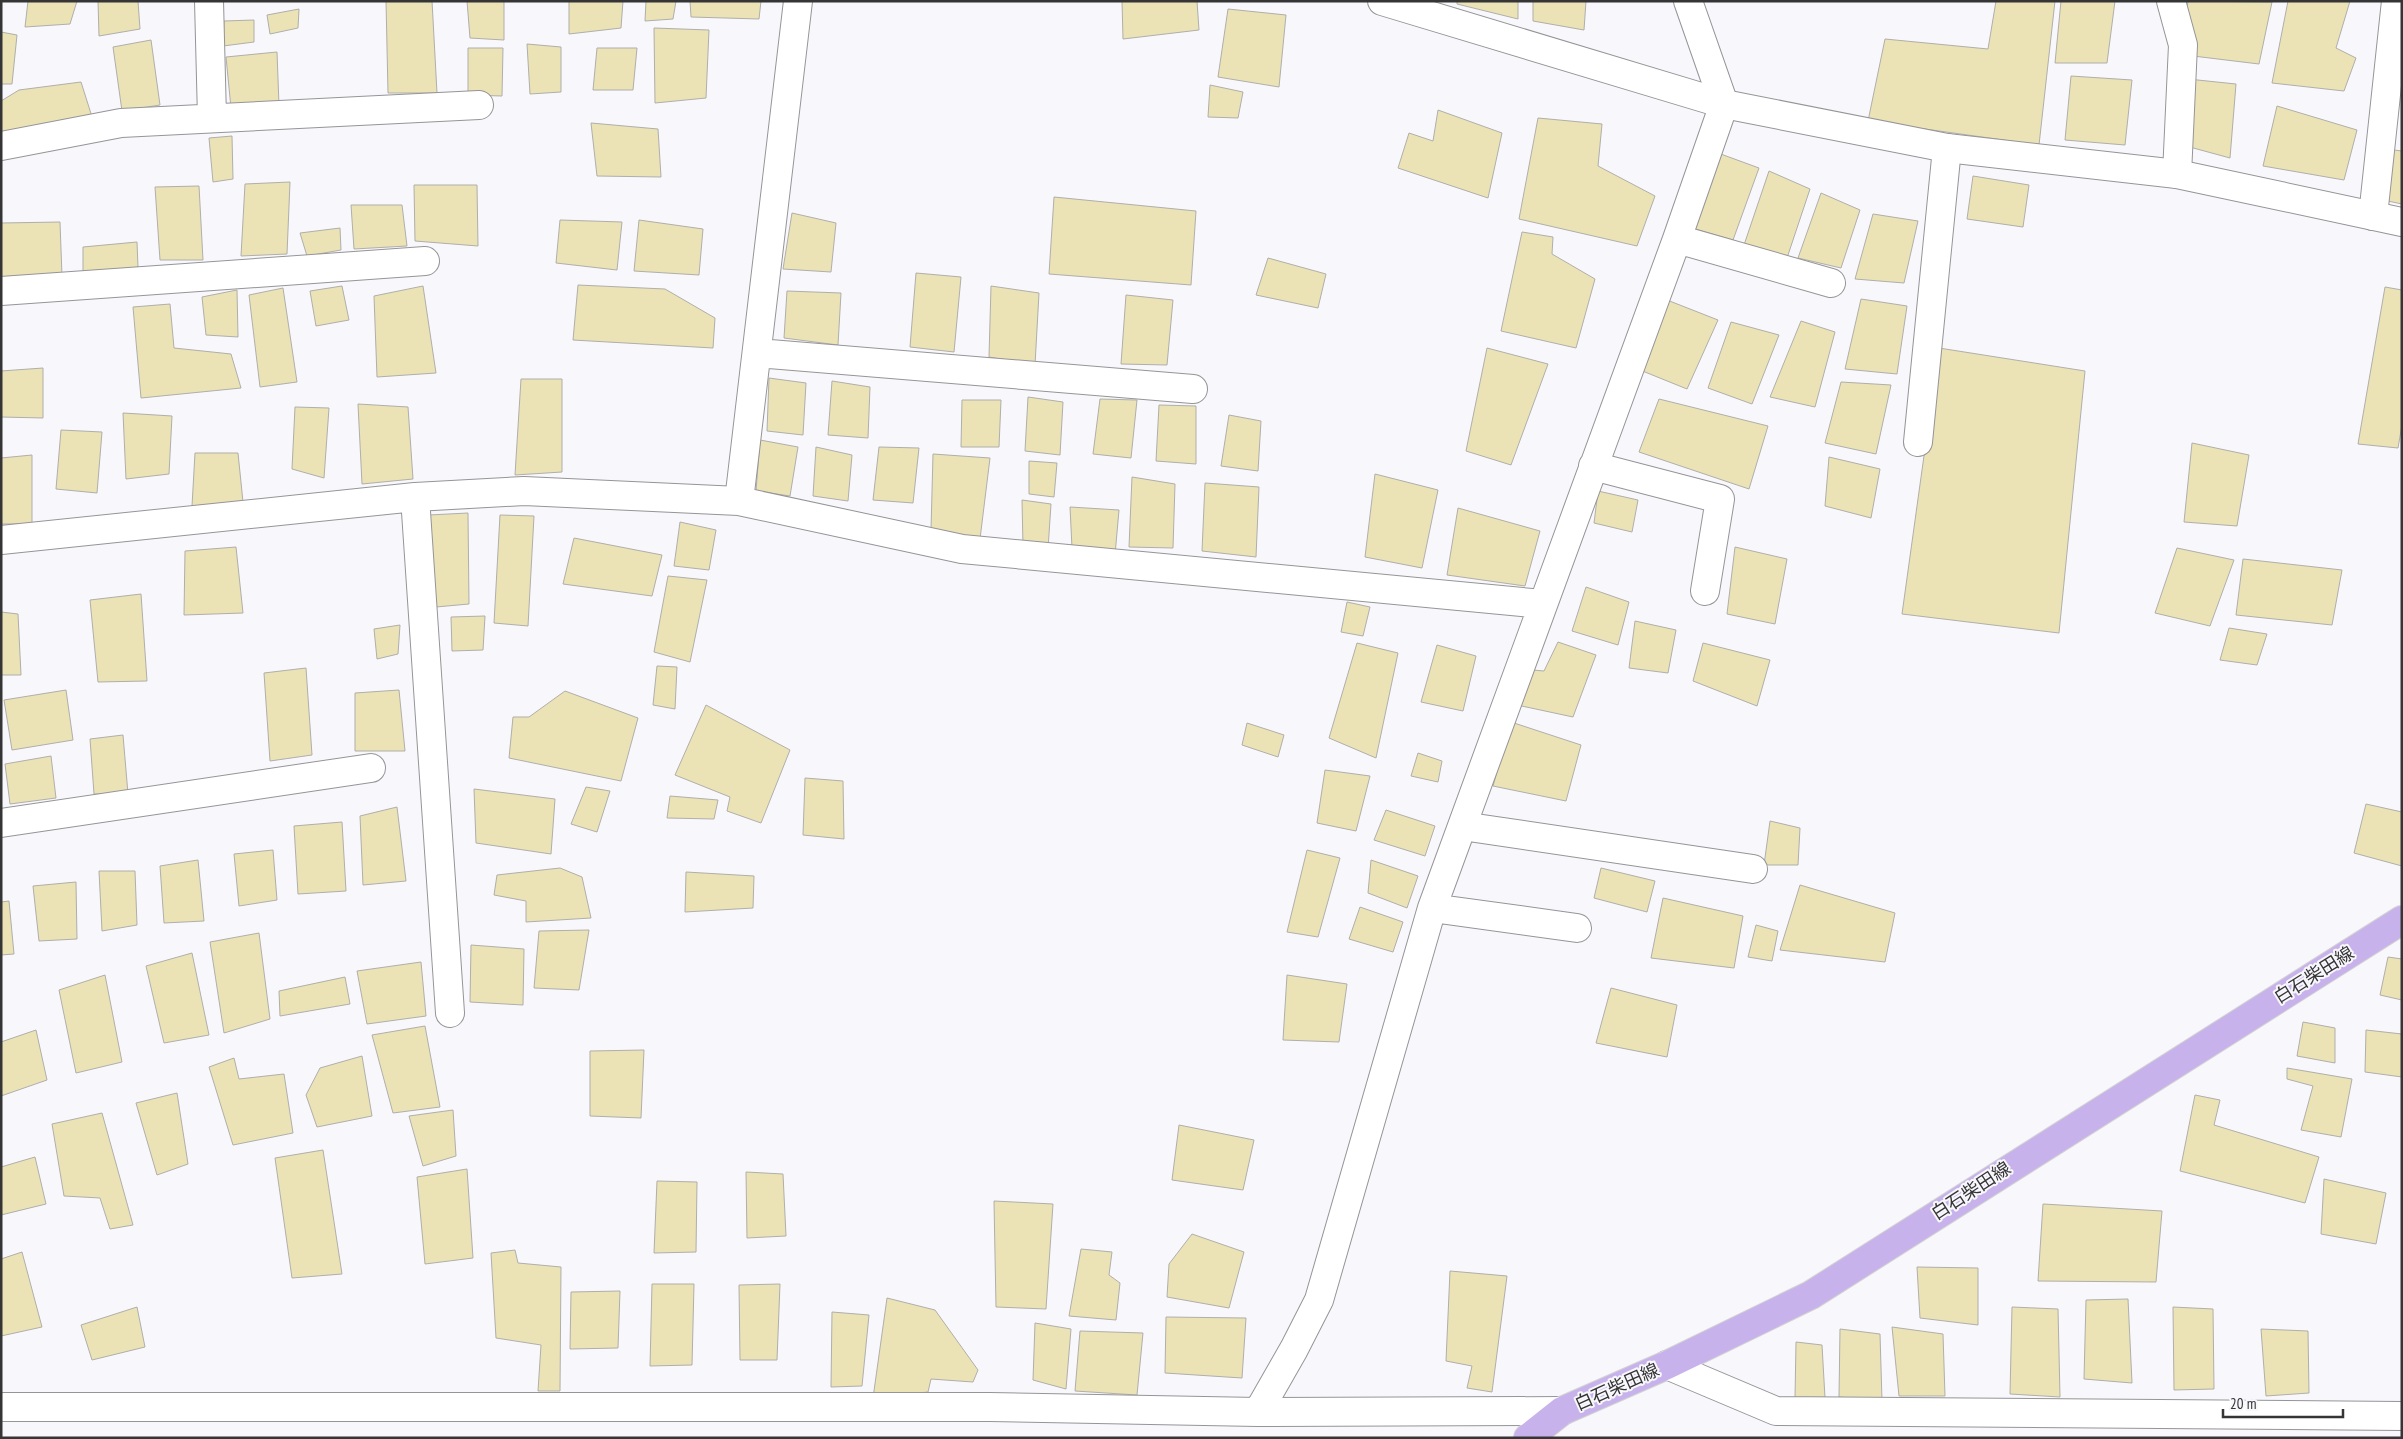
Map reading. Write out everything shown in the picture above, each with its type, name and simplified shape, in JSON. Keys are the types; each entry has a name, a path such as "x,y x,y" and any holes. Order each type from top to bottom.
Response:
{"main road":[{"name":"白石柴田線","path":"1528,1438 1562,1411 1667,1365 1810,1294 2402,920"}],"street":[{"path":"208,1 212,118"},
{"path":"739,501 798,1"},
{"path":"1382,1 1724,104 1947,148 2177,174 2402,222"},
{"path":"1258,1412 1294,1349 1318,1300 1432,908 1677,239 1724,104 1688,1"},
{"path":"2171,1 2183,45 2177,174"},
{"path":"2373,216 2396,1"},
{"path":"1,146 121,123 479,105"},
{"path":"1918,442 1947,148"},
{"path":"1677,239 1831,283"},
{"path":"1,291 425,261"},
{"path":"757,353 1193,389"},
{"path":"1593,466 1720,498 1705,592"},
{"path":"1,540 415,497 524,491 739,501 962,549 1543,604"},
{"path":"415,497 450,1013"},
{"path":"1,823 371,768"},
{"path":"1462,826 1753,869"},
{"path":"1432,908 1578,928"},
{"path":"1667,1365 1776,1411 2402,1416"},
{"path":"1,1407 990,1407 1258,1412 1562,1411"}],"building":[{"path":"28,1 77,1 70,24 25,27"},
{"path":"98,1 138,1 140,29 99,36"},
{"path":"386,1 432,1 437,93 388,93"},
{"path":"467,1 504,1 504,40 470,38"},
{"path":"569,1 623,1 621,28 569,34"},
{"path":"646,1 676,1 673,19 645,21"},
{"path":"690,1 761,1 759,19 691,17"},
{"path":"1122,1 1197,1 1199,30 1123,39"},
{"path":"1457,1 1518,1 1518,19 1457,4"},
{"path":"1533,1 1586,1 1584,30 1533,21"},
{"path":"1996,1 2055,1 2039,145 1868,121 1885,39 1988,49"},
{"path":"2061,1 2115,1 2107,63 2055,63"},
{"path":"2188,1 2272,2 2259,64 2193,56 2186,17"},
{"path":"2288,1 2350,1 2336,48 2356,58 2344,91 2272,83"},
{"path":"299,9 298,28 270,34 267,15"},
{"path":"1228,9 1286,15 1279,87 1218,77"},
{"path":"254,20 254,42 223,46 224,21"},
{"path":"654,28 709,30 706,98 655,103"},
{"path":"1,32 17,35 12,84 1,84"},
{"path":"151,40 160,105 122,111 113,47"},
{"path":"527,44 561,47 561,92 530,94"},
{"path":"468,48 503,48 502,96 468,95"},
{"path":"597,48 637,48 633,90 593,90"},
{"path":"277,52 279,105 231,108 226,57"},
{"path":"2071,76 2132,80 2125,145 2065,140"},
{"path":"2188,79 2236,84 2230,158 2186,146"},
{"path":"81,82 93,120 1,139 1,101 19,90"},
{"path":"1210,85 1243,92 1238,118 1208,117"},
{"path":"2277,106 2357,130 2344,180 2263,166"},
{"path":"1438,110 1502,133 1488,198 1398,168 1409,133 1433,141"},
{"path":"1538,118 1602,124 1598,166 1655,196 1637,246 1519,219"},
{"path":"591,123 658,129 661,177 597,176"},
{"path":"232,136 233,179 213,182 209,138"},
{"path":"2394,150 2402,151 2402,204 2383,200"},
{"path":"1718,153 1759,168 1733,240 1692,228"},
{"path":"1769,171 1810,189 1787,258 1744,245"},
{"path":"1973,176 2029,185 2023,227 1967,219"},
{"path":"290,182 287,254 241,256 245,184"},
{"path":"414,185 477,185 478,246 415,241"},
{"path":"199,186 203,260 160,260 155,187"},
{"path":"1821,193 1860,210 1841,268 1798,258"},
{"path":"1054,197 1196,211 1191,285 1049,274"},
{"path":"351,205 402,205 407,246 354,249"},
{"path":"792,213 836,223 831,272 783,269"},
{"path":"1873,214 1918,221 1904,283 1855,279"},
{"path":"560,220 622,222 617,270 556,263"},
{"path":"639,220 703,229 699,275 634,271"},
{"path":"60,222 62,276 1,281 1,223"},
{"path":"340,228 341,250 307,256 300,233"},
{"path":"1522,232 1553,237 1552,254 1595,279 1576,348 1501,331"},
{"path":"137,242 138,267 83,275 83,247"},
{"path":"1268,258 1326,274 1318,308 1256,295"},
{"path":"916,273 961,277 954,352 910,347"},
{"path":"578,285 665,289 715,318 713,348 573,340"},
{"path":"342,286 349,320 316,326 310,291"},
{"path":"423,286 436,373 377,377 374,296"},
{"path":"991,286 1039,293 1035,365 989,357"},
{"path":"2385,287 2402,290 2402,425 2398,448 2358,444"},
{"path":"283,288 297,382 260,387 249,295"},
{"path":"237,290 238,337 206,335 202,297"},
{"path":"787,291 841,293 838,345 784,338"},
{"path":"1126,295 1173,300 1167,365 1121,364"},
{"path":"1861,299 1907,306 1897,374 1845,369"},
{"path":"1667,300 1718,320 1687,389 1640,370"},
{"path":"170,304 174,348 231,354 241,388 141,398 133,307"},
{"path":"1801,321 1835,332 1815,407 1770,397"},
{"path":"1731,322 1779,335 1752,404 1708,388"},
{"path":"1487,348 1548,364 1511,465 1466,451"},
{"path":"1939,348 2085,371 2059,633 1902,614"},
{"path":"43,368 43,418 1,417 1,371"},
{"path":"769,378 806,383 803,435 767,431"},
{"path":"521,379 562,379 562,472 515,475"},
{"path":"832,381 870,387 868,438 828,435"},
{"path":"1841,382 1891,385 1876,454 1825,443"},
{"path":"1028,397 1063,402 1060,455 1025,451"},
{"path":"1100,399 1137,400 1131,458 1093,454"},
{"path":"1659,399 1768,426 1749,489 1639,452"},
{"path":"962,400 1001,400 999,447 961,447"},
{"path":"358,404 408,407 413,479 362,484"},
{"path":"1159,405 1196,406 1196,464 1156,461"},
{"path":"295,407 329,408 324,478 292,469"},
{"path":"123,413 172,416 169,474 126,479"},
{"path":"1229,415 1261,421 1258,471 1221,466"},
{"path":"61,430 102,432 97,493 56,489"},
{"path":"760,440 798,447 790,496 756,491"},
{"path":"2192,443 2249,455 2237,526 2184,522"},
{"path":"816,447 852,455 848,501 813,496"},
{"path":"879,447 919,448 913,503 873,500"},
{"path":"195,453 238,453 243,502 192,506"},
{"path":"933,454 990,458 980,539 931,530"},
{"path":"32,455 32,524 1,524 1,458"},
{"path":"1829,457 1880,469 1871,518 1825,506"},
{"path":"1029,461 1057,463 1054,497 1029,494"},
{"path":"1375,474 1438,490 1422,568 1365,557"},
{"path":"1132,477 1175,484 1173,548 1129,547"},
{"path":"1205,483 1259,487 1256,557 1202,551"},
{"path":"1598,491 1638,500 1632,532 1594,523"},
{"path":"1022,500 1051,504 1048,549 1023,546"},
{"path":"1070,507 1119,510 1115,555 1072,548"},
{"path":"1458,508 1540,531 1525,586 1447,575"},
{"path":"468,513 469,604 436,607 429,515"},
{"path":"500,515 534,516 528,626 494,623"},
{"path":"680,522 716,530 709,570 674,566"},
{"path":"574,538 662,555 652,596 563,584"},
{"path":"236,547 243,613 184,615 185,551"},
{"path":"1735,547 1787,559 1775,624 1727,614"},
{"path":"2177,548 2234,560 2210,626 2155,613"},
{"path":"2243,559 2342,570 2332,625 2236,615"},
{"path":"668,576 707,580 690,662 654,652"},
{"path":"1586,587 1629,602 1618,645 1572,631"},
{"path":"141,594 147,681 98,682 90,600"},
{"path":"1347,602 1370,607 1363,636 1341,632"},
{"path":"1,612 18,614 21,675 1,675"},
{"path":"485,616 483,650 452,651 451,617"},
{"path":"1635,621 1676,630 1668,673 1629,668"},
{"path":"400,625 398,654 377,659 374,629"},
{"path":"2229,628 2267,634 2257,665 2220,660"},
{"path":"1558,642 1596,655 1573,717 1517,705 1533,670 1544,671"},
{"path":"1357,643 1398,653 1376,758 1329,738"},
{"path":"1703,643 1770,660 1757,706 1693,681"},
{"path":"1437,645 1476,656 1463,711 1421,702"},
{"path":"657,666 677,667 675,709 653,705"},
{"path":"306,668 312,755 270,761 264,673"},
{"path":"66,690 73,740 12,750 4,700"},
{"path":"399,690 405,751 355,751 355,693"},
{"path":"565,691 638,718 621,781 509,758 513,717 529,717"},
{"path":"706,705 790,750 761,823 727,811 730,797 675,775"},
{"path":"1511,722 1581,745 1566,801 1493,786"},
{"path":"1247,723 1284,735 1278,757 1242,745"},
{"path":"123,735 128,794 94,794 90,739"},
{"path":"1418,753 1442,761 1438,782 1411,776"},
{"path":"51,756 56,798 10,804 5,764"},
{"path":"1325,770 1370,776 1356,831 1317,823"},
{"path":"805,778 843,781 844,839 803,835"},
{"path":"586,787 610,791 597,832 571,824"},
{"path":"474,789 555,799 551,854 476,843"},
{"path":"670,796 718,800 714,819 667,818"},
{"path":"2366,804 2402,812 2402,866 2354,853"},
{"path":"397,807 406,881 363,885 360,816"},
{"path":"1386,810 1435,826 1425,856 1374,840"},
{"path":"1770,821 1800,828 1798,865 1764,865"},
{"path":"342,822 346,891 298,894 294,826"},
{"path":"273,850 277,900 239,906 234,854"},
{"path":"1307,850 1340,858 1318,937 1287,932"},
{"path":"198,860 204,921 164,923 160,866"},
{"path":"1371,860 1418,876 1407,908 1368,893"},
{"path":"560,868 582,877 591,918 526,922 526,901 494,895 497,875"},
{"path":"1601,868 1655,881 1647,912 1594,898"},
{"path":"99,871 135,871 137,925 102,931"},
{"path":"686,872 754,876 753,908 685,912"},
{"path":"76,882 77,939 39,941 33,886"},
{"path":"1800,885 1895,913 1885,962 1780,950"},
{"path":"1663,898 1743,916 1734,968 1651,958"},
{"path":"9,901 14,954 1,955 1,902"},
{"path":"1360,907 1403,922 1393,952 1349,939"},
{"path":"1756,925 1778,931 1772,961 1748,957"},
{"path":"589,930 579,990 534,988 539,931"},
{"path":"259,933 270,1019 224,1033 210,942"},
{"path":"471,945 524,949 523,1005 470,1002"},
{"path":"192,953 209,1035 164,1043 146,966"},
{"path":"2388,957 2402,959 2402,1000 2380,995"},
{"path":"421,962 426,1016 367,1024 357,971"},
{"path":"105,975 122,1062 76,1073 59,990"},
{"path":"1287,975 1347,984 1339,1042 1283,1040"},
{"path":"345,977 350,1004 280,1016 279,991"},
{"path":"1611,988 1677,1005 1667,1057 1596,1043"},
{"path":"2303,1022 2335,1028 2335,1063 2297,1056"},
{"path":"425,1026 440,1107 393,1113 372,1035"},
{"path":"36,1030 47,1080 1,1096 1,1042"},
{"path":"2366,1030 2402,1034 2402,1077 2365,1072"},
{"path":"644,1050 641,1118 590,1116 590,1051"},
{"path":"362,1056 372,1116 317,1127 306,1095 320,1068"},
{"path":"234,1058 239,1079 284,1074 293,1133 233,1145 209,1067"},
{"path":"2287,1068 2352,1079 2341,1137 2301,1130 2313,1086 2287,1079"},
{"path":"177,1093 188,1164 157,1175 136,1103"},
{"path":"2195,1095 2220,1100 2214,1125 2319,1157 2305,1203 2180,1171"},
{"path":"453,1110 456,1156 423,1166 409,1116"},
{"path":"102,1113 133,1225 110,1229 100,1198 64,1196 52,1124"},
{"path":"1179,1125 1254,1140 1243,1190 1172,1180"},
{"path":"323,1150 342,1274 292,1278 275,1158"},
{"path":"35,1157 46,1204 1,1215 1,1167"},
{"path":"467,1169 473,1258 425,1264 417,1177"},
{"path":"746,1172 783,1174 786,1236 747,1238"},
{"path":"2324,1179 2386,1193 2376,1244 2321,1234"},
{"path":"657,1181 697,1182 696,1252 654,1253"},
{"path":"994,1201 1053,1204 1046,1309 996,1307"},
{"path":"2043,1204 2162,1211 2156,1282 2038,1281"},
{"path":"1192,1234 1244,1252 1229,1308 1167,1297 1169,1264"},
{"path":"1081,1249 1112,1252 1109,1275 1120,1283 1116,1320 1069,1316"},
{"path":"515,1250 518,1263 561,1267 560,1391 538,1391 541,1345 496,1338 491,1253"},
{"path":"22,1252 42,1327 1,1336 1,1259"},
{"path":"1917,1267 1978,1268 1978,1325 1920,1318"},
{"path":"1450,1271 1507,1276 1492,1392 1467,1388 1472,1366 1446,1361"},
{"path":"652,1284 694,1284 692,1365 650,1366"},
{"path":"780,1284 777,1360 740,1360 739,1285"},
{"path":"620,1291 618,1348 570,1349 571,1292"},
{"path":"887,1298 935,1310 978,1370 973,1382 931,1379 928,1392 873,1398"},
{"path":"2128,1299 2132,1383 2084,1379 2086,1300"},
{"path":"137,1307 145,1347 92,1360 81,1325"},
{"path":"2012,1307 2058,1309 2060,1397 2010,1394"},
{"path":"2173,1307 2213,1309 2214,1389 2174,1390"},
{"path":"832,1312 869,1315 862,1386 831,1387"},
{"path":"1166,1317 1246,1318 1242,1378 1165,1373"},
{"path":"1035,1323 1071,1329 1066,1389 1033,1380"},
{"path":"1892,1327 1943,1334 1945,1396 1899,1396"},
{"path":"1840,1329 1880,1334 1882,1401 1839,1397"},
{"path":"2261,1329 2308,1331 2309,1393 2266,1396"},
{"path":"1080,1331 1143,1333 1137,1395 1075,1391"},
{"path":"1796,1342 1822,1345 1825,1398 1795,1398"}]}
